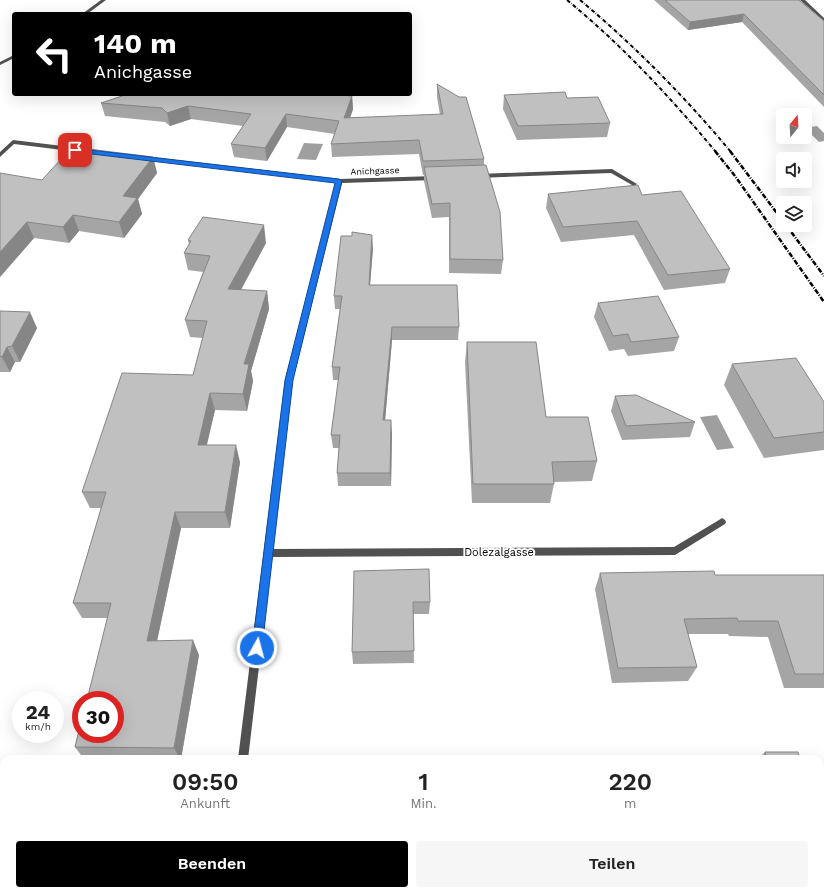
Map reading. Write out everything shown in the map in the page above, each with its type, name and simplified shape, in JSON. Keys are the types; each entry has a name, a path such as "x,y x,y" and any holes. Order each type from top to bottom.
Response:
{"street":[{"path":"87,12 104,0"},
{"path":"802,0 824,20"},
{"path":"0,64 12,57"},
{"path":"0,155 13,142 83,151"},
{"name":"Anichgasse","path":"137,157 339,181 440,177"},
{"path":"471,176 612,171 634,184"},
{"path":"244,755 289,380 339,181"},
{"name":"Dolezalgasse","path":"269,553 675,551 722,522"}],"shaded area":[{"path":"817,126 824,133 824,141 819,142 812,135 812,127"},
{"path":"304,143 323,144 316,160 297,159"},
{"path":"717,415 734,448 717,450 700,417"}],"building":[{"path":"665,0 799,0 824,21 824,95 744,14 690,22"},
{"path":"437,84 459,97 466,97 484,159 423,161 419,140 331,144 339,121 286,114 265,148 231,144 251,114 188,106 167,113 162,108 101,103 122,96 352,96 344,118 443,114"},
{"path":"565,92 567,98 598,97 610,123 518,126 504,95"},
{"path":"72,147 153,157 123,196 137,198 119,222 73,215 63,227 27,222 0,252 0,173 42,180"},
{"path":"486,165 500,212 503,260 450,259 450,203 432,204 424,167"},
{"path":"638,185 642,195 681,191 730,269 668,275 637,221 563,227 548,194"},
{"path":"203,217 264,225 228,289 267,291 244,364 249,364 243,394 210,393 198,445 236,445 225,512 175,512 147,641 193,640 174,748 75,747 76,743 124,743 124,691 89,691 111,603 73,603 106,492 82,492 122,373 193,375 207,321 185,320 210,256 184,253 191,241 188,240"},
{"path":"352,232 372,235 369,285 457,285 459,327 392,327 383,420 391,420 390,473 337,473 340,435 331,435 340,367 332,367 342,296 334,296 341,236 352,236"},
{"path":"658,296 679,337 631,342 628,334 613,336 598,303"},
{"path":"0,311 30,312 12,346 7,347 2,357 0,356"},
{"path":"467,342 536,342 546,417 588,417 597,461 552,462 554,484 473,484"},
{"path":"796,358 824,402 824,432 774,438 732,364"},
{"path":"636,395 695,422 626,426 615,396"},
{"path":"429,569 430,602 413,602 414,651 352,652 354,571"},
{"path":"714,571 715,575 824,575 824,674 795,674 778,621 738,621 737,618 684,619 697,667 618,668 600,573"},
{"path":"765,752 798,752 799,755 766,755"}],"railway":[{"path":"567,0 588,17 627,54 716,152"},
{"path":"580,0 620,35 659,73 731,152"},
{"path":"715,151 735,176 824,302"},
{"path":"730,151 776,212"},
{"path":"791,232 824,276"}],"route":[{"path":"75,150 339,181 289,380 257,648"}]}
